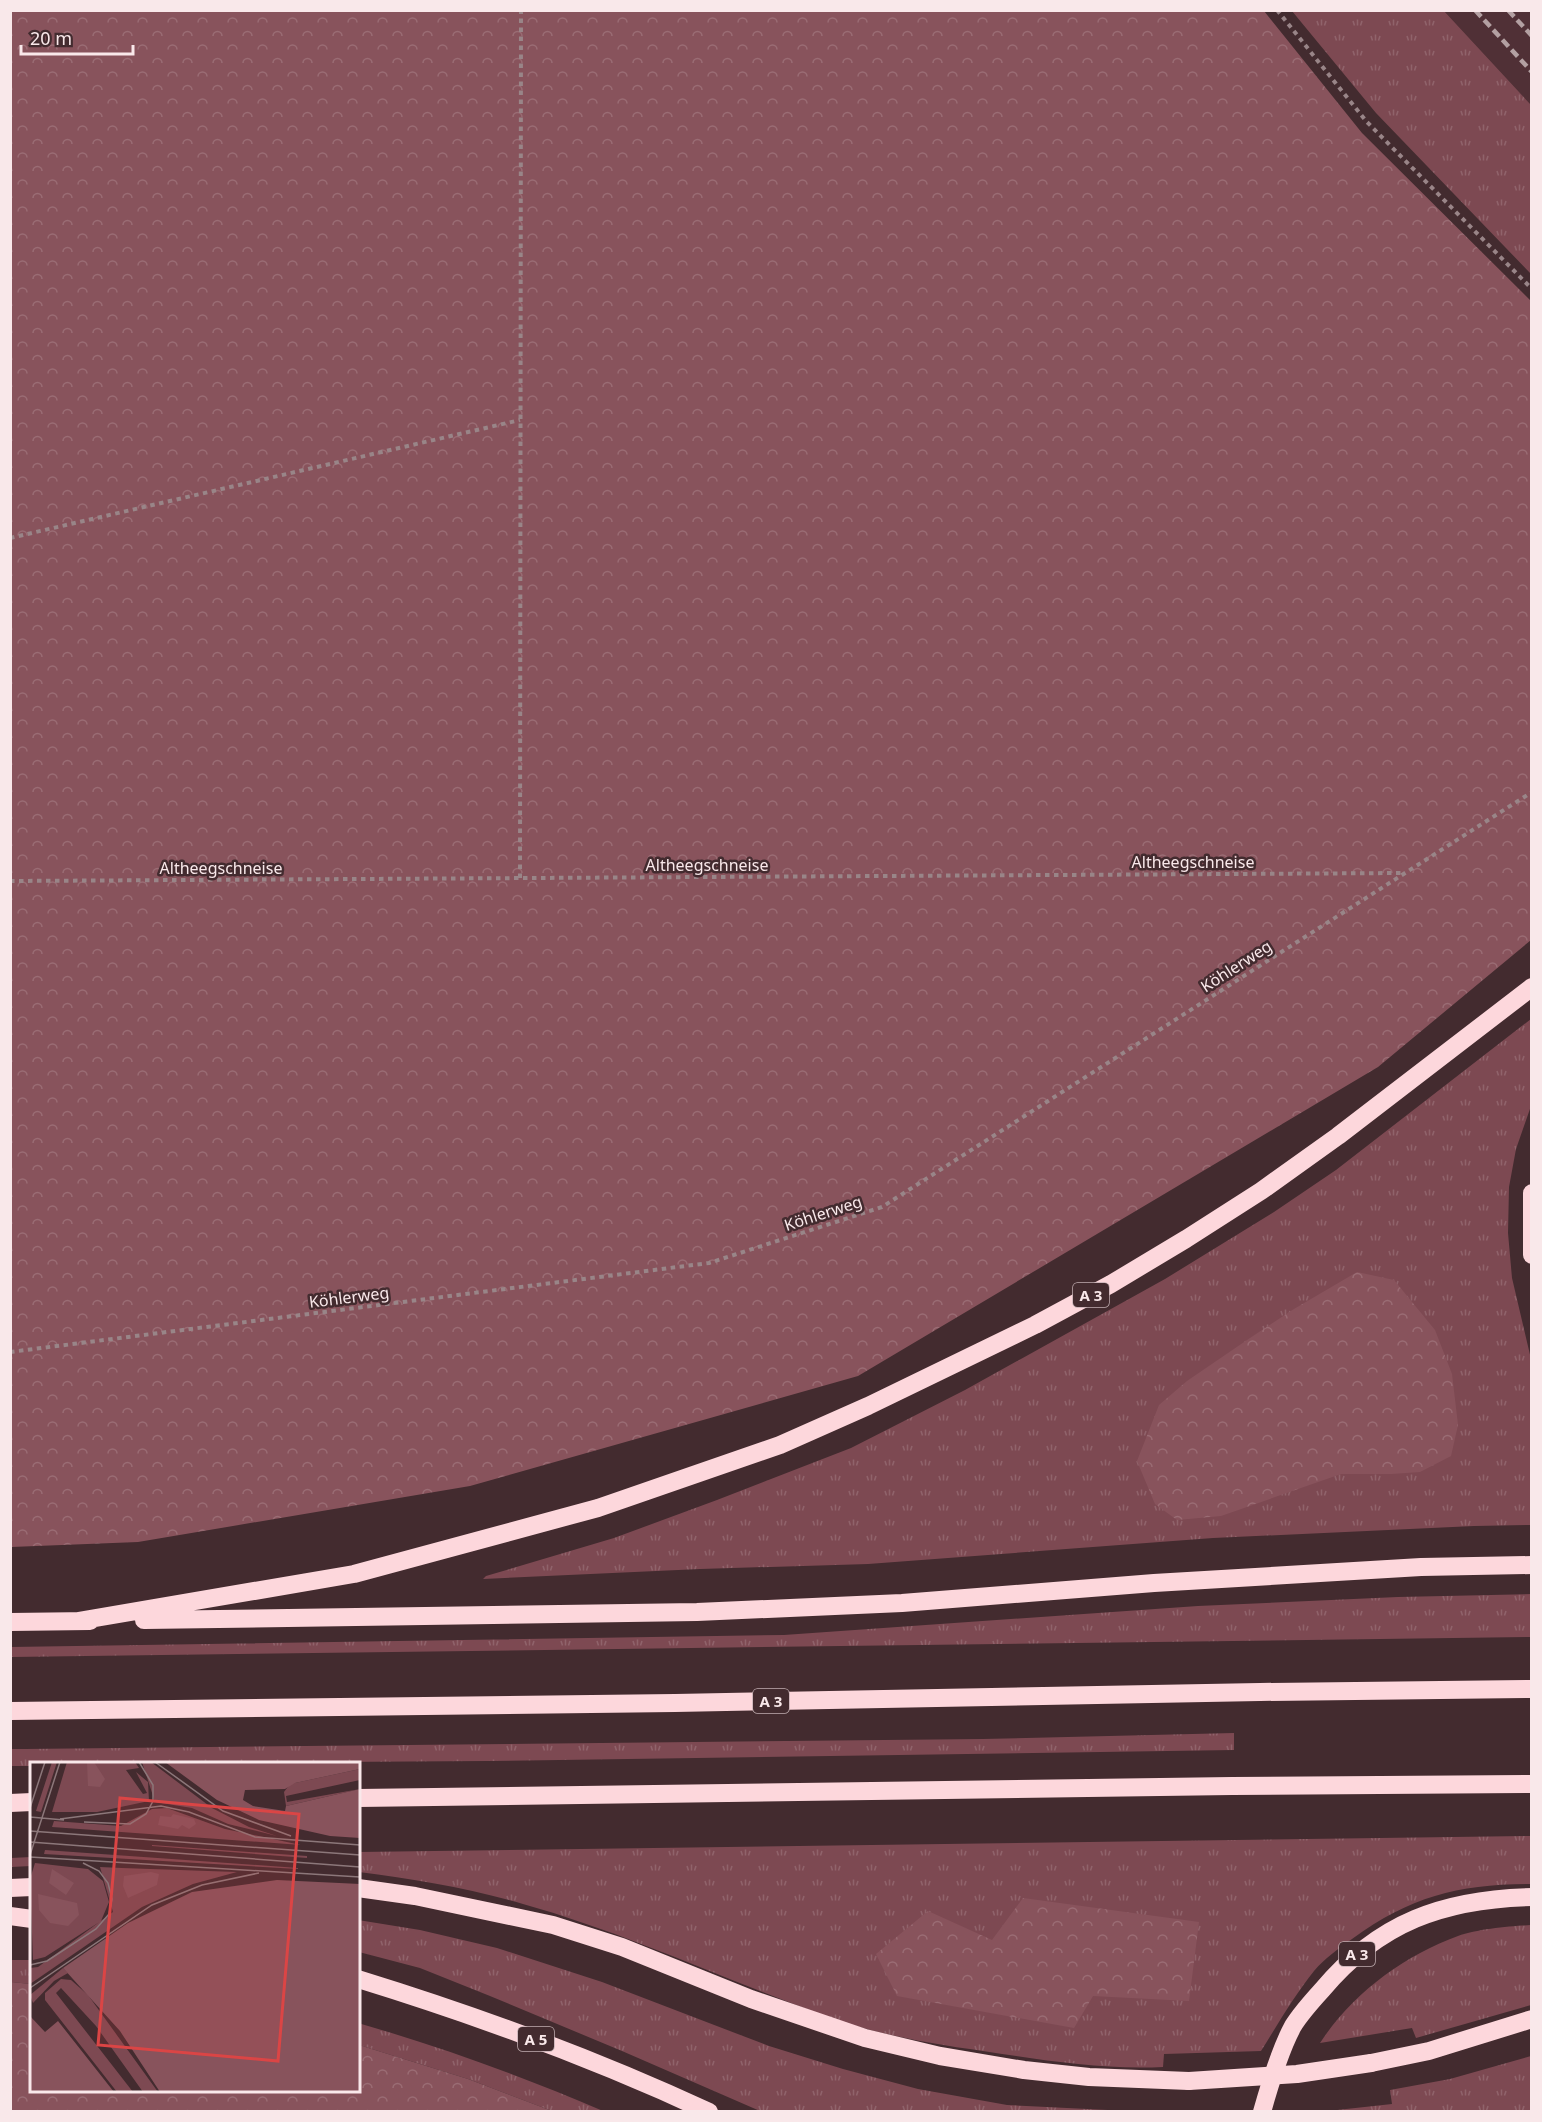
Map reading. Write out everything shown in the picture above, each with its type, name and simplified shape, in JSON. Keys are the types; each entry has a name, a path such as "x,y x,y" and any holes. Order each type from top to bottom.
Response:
{"highway":[{"name":"A 3","path":"78,1621 354,1574 598,1508 780,1445 868,1406 1035,1325 1111,1284 1261,1191 1338,1136 1532,987"},
{"path":"1532,1193 1532,1256"},
{"name":"A 3","path":"10,1622 696,1612 902,1603 1154,1583 1421,1567 1532,1565"},
{"name":"A 3","path":"10,1711 1532,1689"},
{"path":"360,1798 1532,1784"},
{"path":"10,1803 30,1802"},
{"path":"10,1888 30,1887"},
{"path":"360,1888 415,1896 553,1925 622,1947 751,1999 865,2038 939,2056 1089,2078 1189,2081 1297,2074 1371,2064 1429,2051 1532,2019"},
{"name":"A 3","path":"1262,2112 1268,2089 1293,2026 1337,1972 1359,1952 1378,1937 1405,1922 1439,1909 1480,1901 1532,1897"},
{"path":"10,1916 30,1919"},
{"name":"A 5","path":"360,1980 453,2008 566,2050 709,2112"}],"path":[{"path":"520,878 521,10"},
{"path":"1277,10 1366,120 1532,289"},
{"path":"10,537 520,420"},
{"name":"Köhlerweg","path":"10,1352 709,1263 882,1207 1532,792"},
{"name":"Altheegschneise","path":"10,881 1404,873"}],"shaded area":[{"path":"1444,11 1531,11 1531,105"}],"green space":[{"path":"10,11 1264,11 1362,133 1531,301 1531,940 1378,1067 858,1376 470,1486 138,1542 11,1547"},
{"path":"1292,11 1444,11 1531,105 1531,274 1376,113"},
{"path":"1531,1019 1531,1106 1516,1149 1509,1187 1508,1233 1512,1278 1531,1359 1531,1525 1213,1538 868,1564 483,1579 486,1576 614,1538 851,1448 965,1390 1165,1279 1274,1212 1336,1170"},
{"path":"1357,1272 1394,1280 1435,1330 1452,1374 1458,1425 1451,1456 1420,1472 1341,1474 1221,1516 1177,1520 1155,1504 1137,1461 1159,1405 1187,1381 1250,1338"},
{"path":"1532,1594 1531,1637 10,1657 11,1647 784,1635 1198,1606 1398,1597"},
{"path":"1234,1733 1234,1750 486,1761 30,1762 30,1766 10,1766 11,1749 983,1739"},
{"path":"1532,1836 1531,1884 1481,1887 1437,1895 1395,1912 1374,1924 1347,1942 1318,1967 1293,2000 1261,2051 1164,2054 1163,2067 1140,2068 1050,2061 873,2031 798,2006 642,1944 563,1916 503,1898 462,1889 360,1872 360,1852"},
{"path":"30,1857 30,1866 11,1867 11,1858"},
{"path":"1023,1898 1199,1922 1189,2001 1093,1996 1074,2028 897,1996 876,1954 928,1911 992,1940"},
{"path":"360,1920 420,1930 497,1948 602,1982 769,2046 918,2089 1007,2105 1128,2111 760,2111 622,2051 420,1968 360,1952"},
{"path":"1531,1925 1531,2005 1416,2038 1412,2028 1320,2043 1347,2008 1363,1993 1418,1954 1458,1936 1494,1928"},
{"path":"11,1960 30,1960 30,1984 11,1982"},
{"path":"11,1982 30,1984 30,2092 360,2092 360,2045 468,2079 552,2111 11,2111"},
{"path":"360,2024 482,2063 603,2111 552,2111 468,2079 360,2045"},
{"path":"1531,2056 1531,2111 1328,2111 1392,2104 1390,2090 1450,2079"}],"railway":[{"path":"1475,10 1532,72"},
{"path":"1508,10 1532,36"}]}
